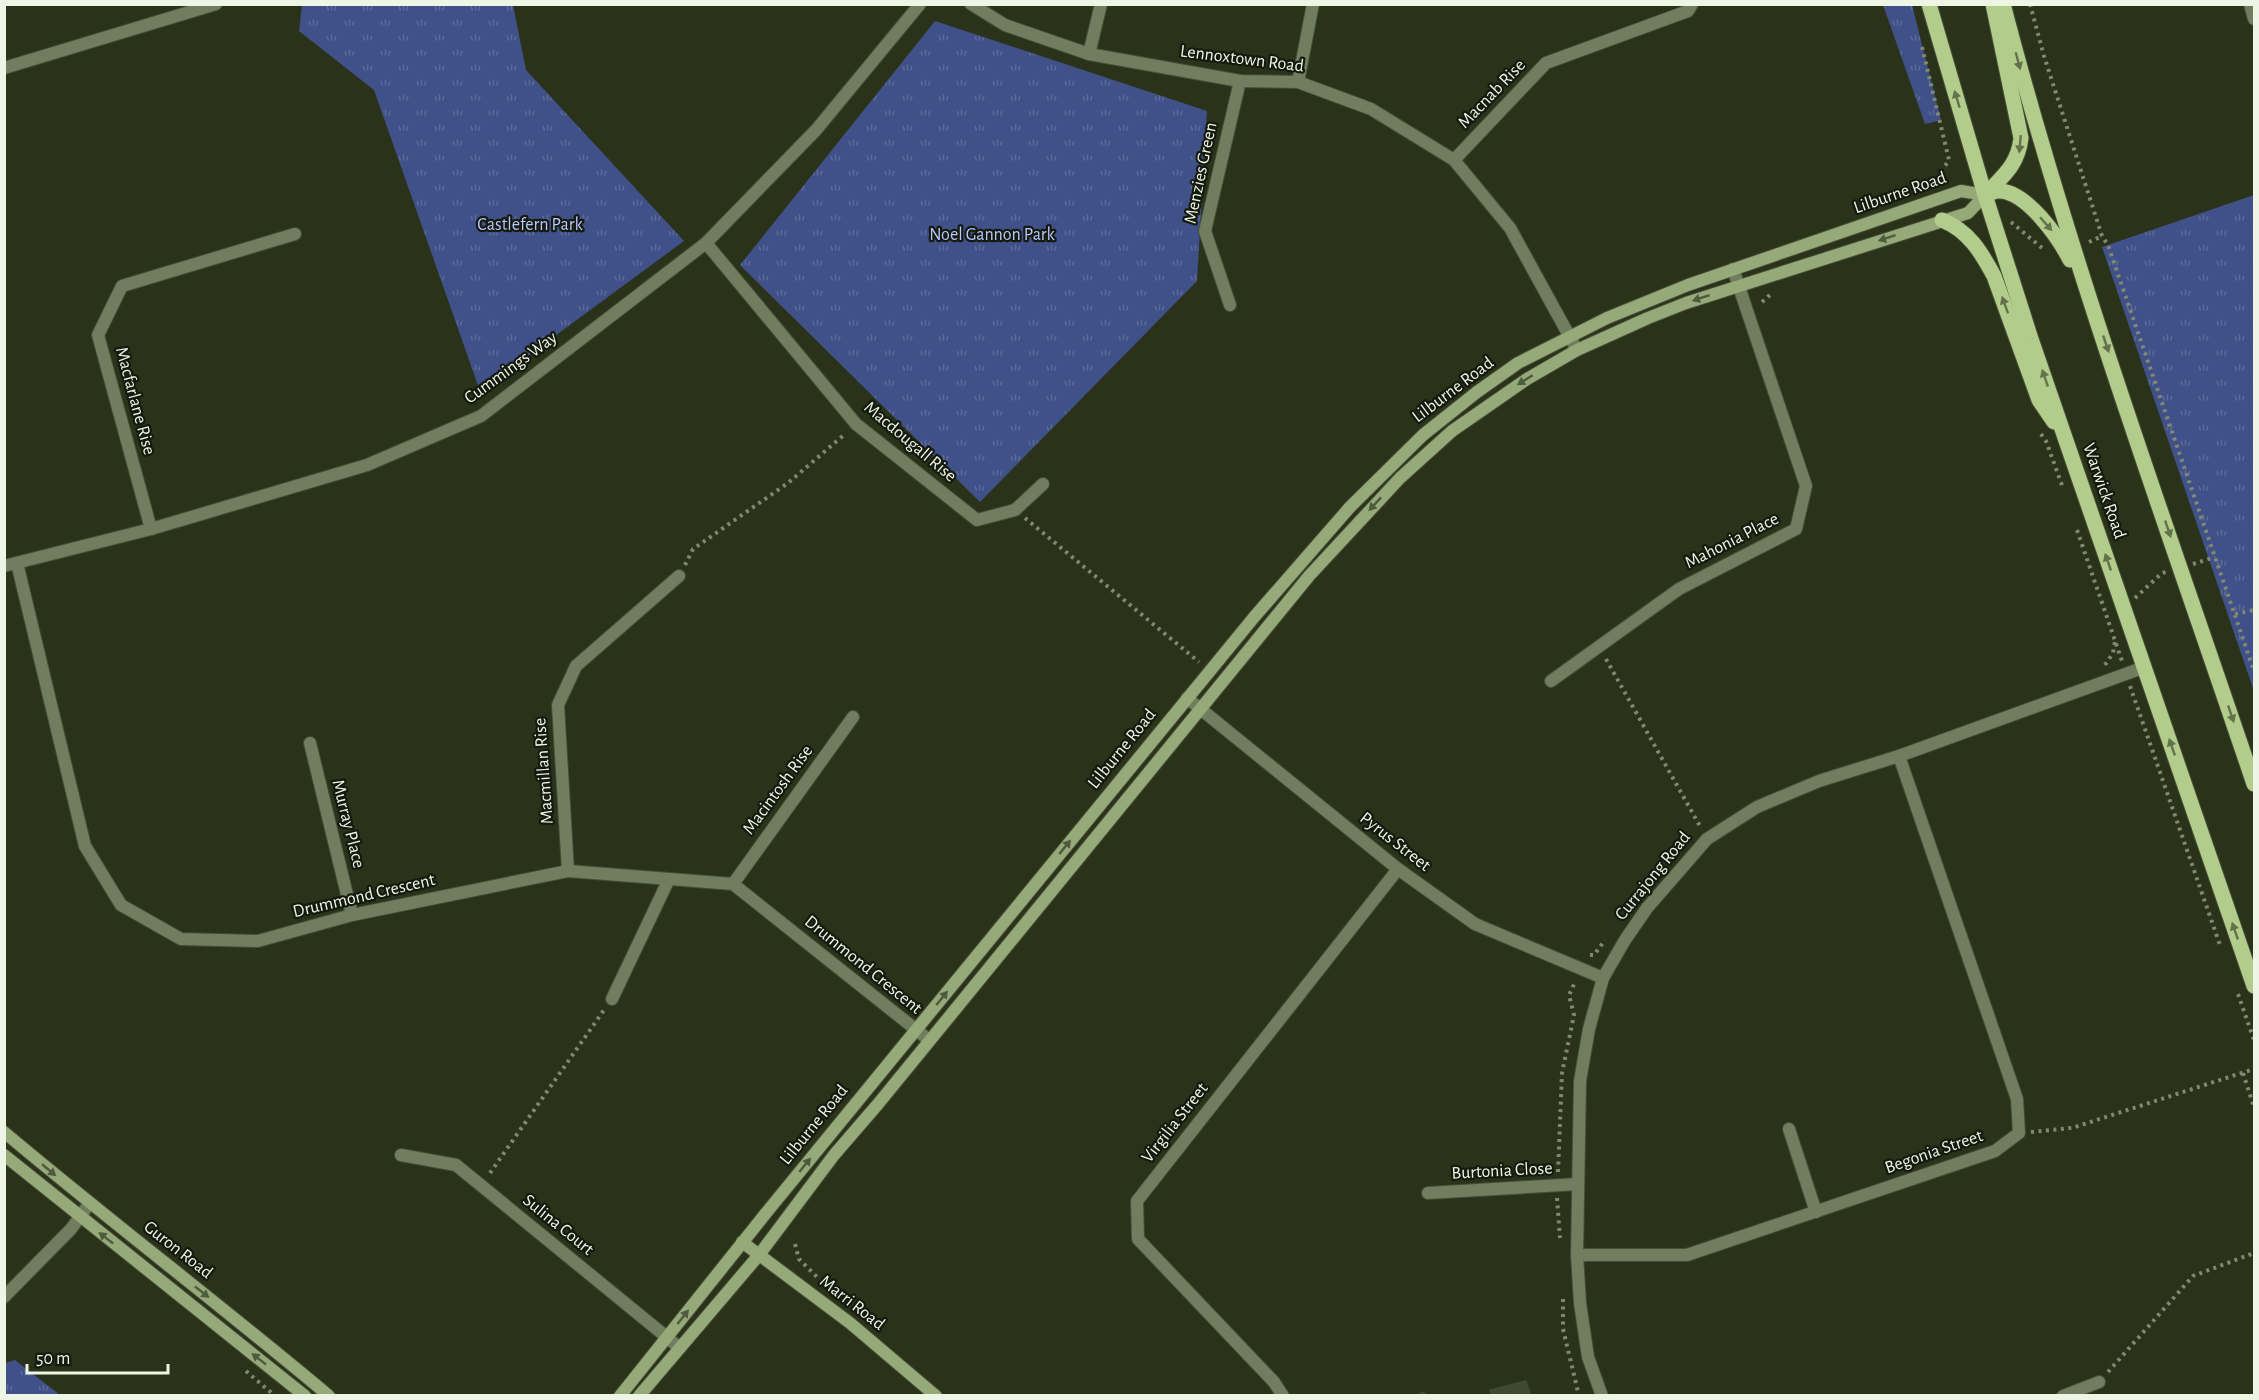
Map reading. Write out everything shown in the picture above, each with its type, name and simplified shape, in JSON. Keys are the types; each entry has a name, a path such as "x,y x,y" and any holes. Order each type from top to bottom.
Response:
{"main road":[{"name":"Warwick Road","path":"1929,4 1985,195 2064,434 2254,986"},
{"path":"1985,195 2014,164 2020,152 2021,138 1993,4"},
{"path":"2003,4 2030,106 2093,308 2254,784"},
{"path":"1985,195 1998,190 2011,193 2046,223 2066,250 2093,308"},
{"path":"1942,220 1955,225 1967,234 1985,259 1994,276 2039,400 2064,434"}],"street":[{"path":"4,68 216,4"},
{"name":"Cummings Way","path":"11,564 151,529 367,465 481,416 706,243 816,130 920,4"},
{"name":"Lennoxtown Road","path":"971,4 1005,25 1089,54 1240,81 1298,82 1371,109 1454,160 1510,228 1577,350"},
{"path":"1089,54 1101,4"},
{"path":"1298,82 1313,4"},
{"name":"Macnab Rise","path":"1454,160 1546,63 1688,11 1692,4"},
{"path":"2250,4 2254,19"},
{"name":"Menzies Green","path":"1230,305 1205,231 1240,81"},
{"name":"Lilburne Road","path":"620,1395 742,1242 1187,698 1350,507 1423,435 1518,363 1632,307 1733,269 1962,190 1985,195"},
{"name":"Lilburne Road","path":"639,1395 759,1255 834,1155 1316,568 1400,478 1452,431 1493,401 1577,350 1648,318 1739,286 1968,213 1985,195"},
{"name":"Macfarlane Rise","path":"151,529 98,335 122,286 295,234"},
{"name":"Macdougall Rise","path":"706,243 856,424 977,520 1015,510 1043,484"},
{"name":"Mahonia Place","path":"1551,681 1679,589 1796,529 1806,486 1733,269"},
{"name":"Drummond Crescent","path":"11,564 85,846 121,905 181,939 258,941 352,915 568,871 733,884 929,1040"},
{"name":"Macmillan Rise","path":"568,871 558,705 576,666 679,576"},
{"name":"Currajong Road","path":"1602,1395 1588,1357 1580,1303 1577,1255 1580,1081 1588,1029 1603,978 1647,908 1707,839 1768,802 1819,781 1899,756 2145,667"},
{"name":"Pyrus Street","path":"1187,698 1398,869 1475,924 1603,978"},
{"name":"Macintosh Rise","path":"733,884 853,717"},
{"name":"Murray Place","path":"309,743 352,915"},
{"path":"1899,756 2017,1098 2019,1133"},
{"name":"Virgilia Street","path":"1283,1395 1274,1382 1138,1239 1137,1201 1398,869"},
{"path":"612,999 669,879"},
{"path":"1789,1129 1816,1212"},
{"name":"Guron Road","path":"4,1132 89,1204 253,1331 329,1395"},
{"name":"Begonia Street","path":"1577,1255 1687,1255 1995,1151 2019,1133"},
{"name":"Guron Road","path":"4,1155 305,1395"},
{"name":"Sulina Court","path":"401,1155 456,1165 680,1348"},
{"name":"Burtonia Close","path":"1428,1193 1578,1184"},
{"path":"4,1297 71,1228 89,1204"},
{"name":"Marri Road","path":"742,1242 850,1323 936,1395"},
{"path":"2062,1395 2099,1382"}],"path":[{"path":"2030,4 2044,56 2102,237 2108,245 2254,671"},
{"path":"1920,38 1950,160 1941,172"},
{"path":"1995,224 2009,220 2051,255 2066,250"},
{"path":"679,576 693,549 788,483 856,424"},
{"path":"2035,425 2046,441 2065,495"},
{"path":"1015,510 1198,662"},
{"path":"2077,530 2222,950"},
{"path":"2104,609 2132,601 2162,573 2215,557"},
{"path":"2235,614 2254,610"},
{"path":"2103,668 2113,653 2115,641"},
{"path":"1599,646 1702,829"},
{"path":"1694,834 1709,823"},
{"path":"1626,908 1639,888 1663,864"},
{"path":"1561,1244 1557,1209 1562,1073 1574,1016 1569,995 1584,964 1584,956 1594,955 1607,938"},
{"path":"2237,992 2254,1036"},
{"path":"480,1186 612,999"},
{"path":"2019,1133 2072,1128 2254,1069"},
{"path":"2243,1073 2254,1107"},
{"path":"2099,1382 2193,1276 2254,1252"},
{"path":"1563,1297 1563,1329 1579,1395"}],"green space":[{"name":"Castlefern Park","path":"302,5 513,5 526,70 684,241 480,391 374,90 299,31"},
{"path":"1883,5 1912,5 1941,120 1925,124"},
{"name":"Noel Gannon Park","path":"935,21 1207,111 1197,281 980,502 740,265"},
{"path":"2254,195 2254,691 2102,247"},
{"path":"15,1360 60,1395 5,1395 5,1363"}],"building":[{"path":"1527,1379 1532,1395 1490,1395 1488,1389"},
{"path":"1424,1390 1427,1395 1414,1395"}]}
